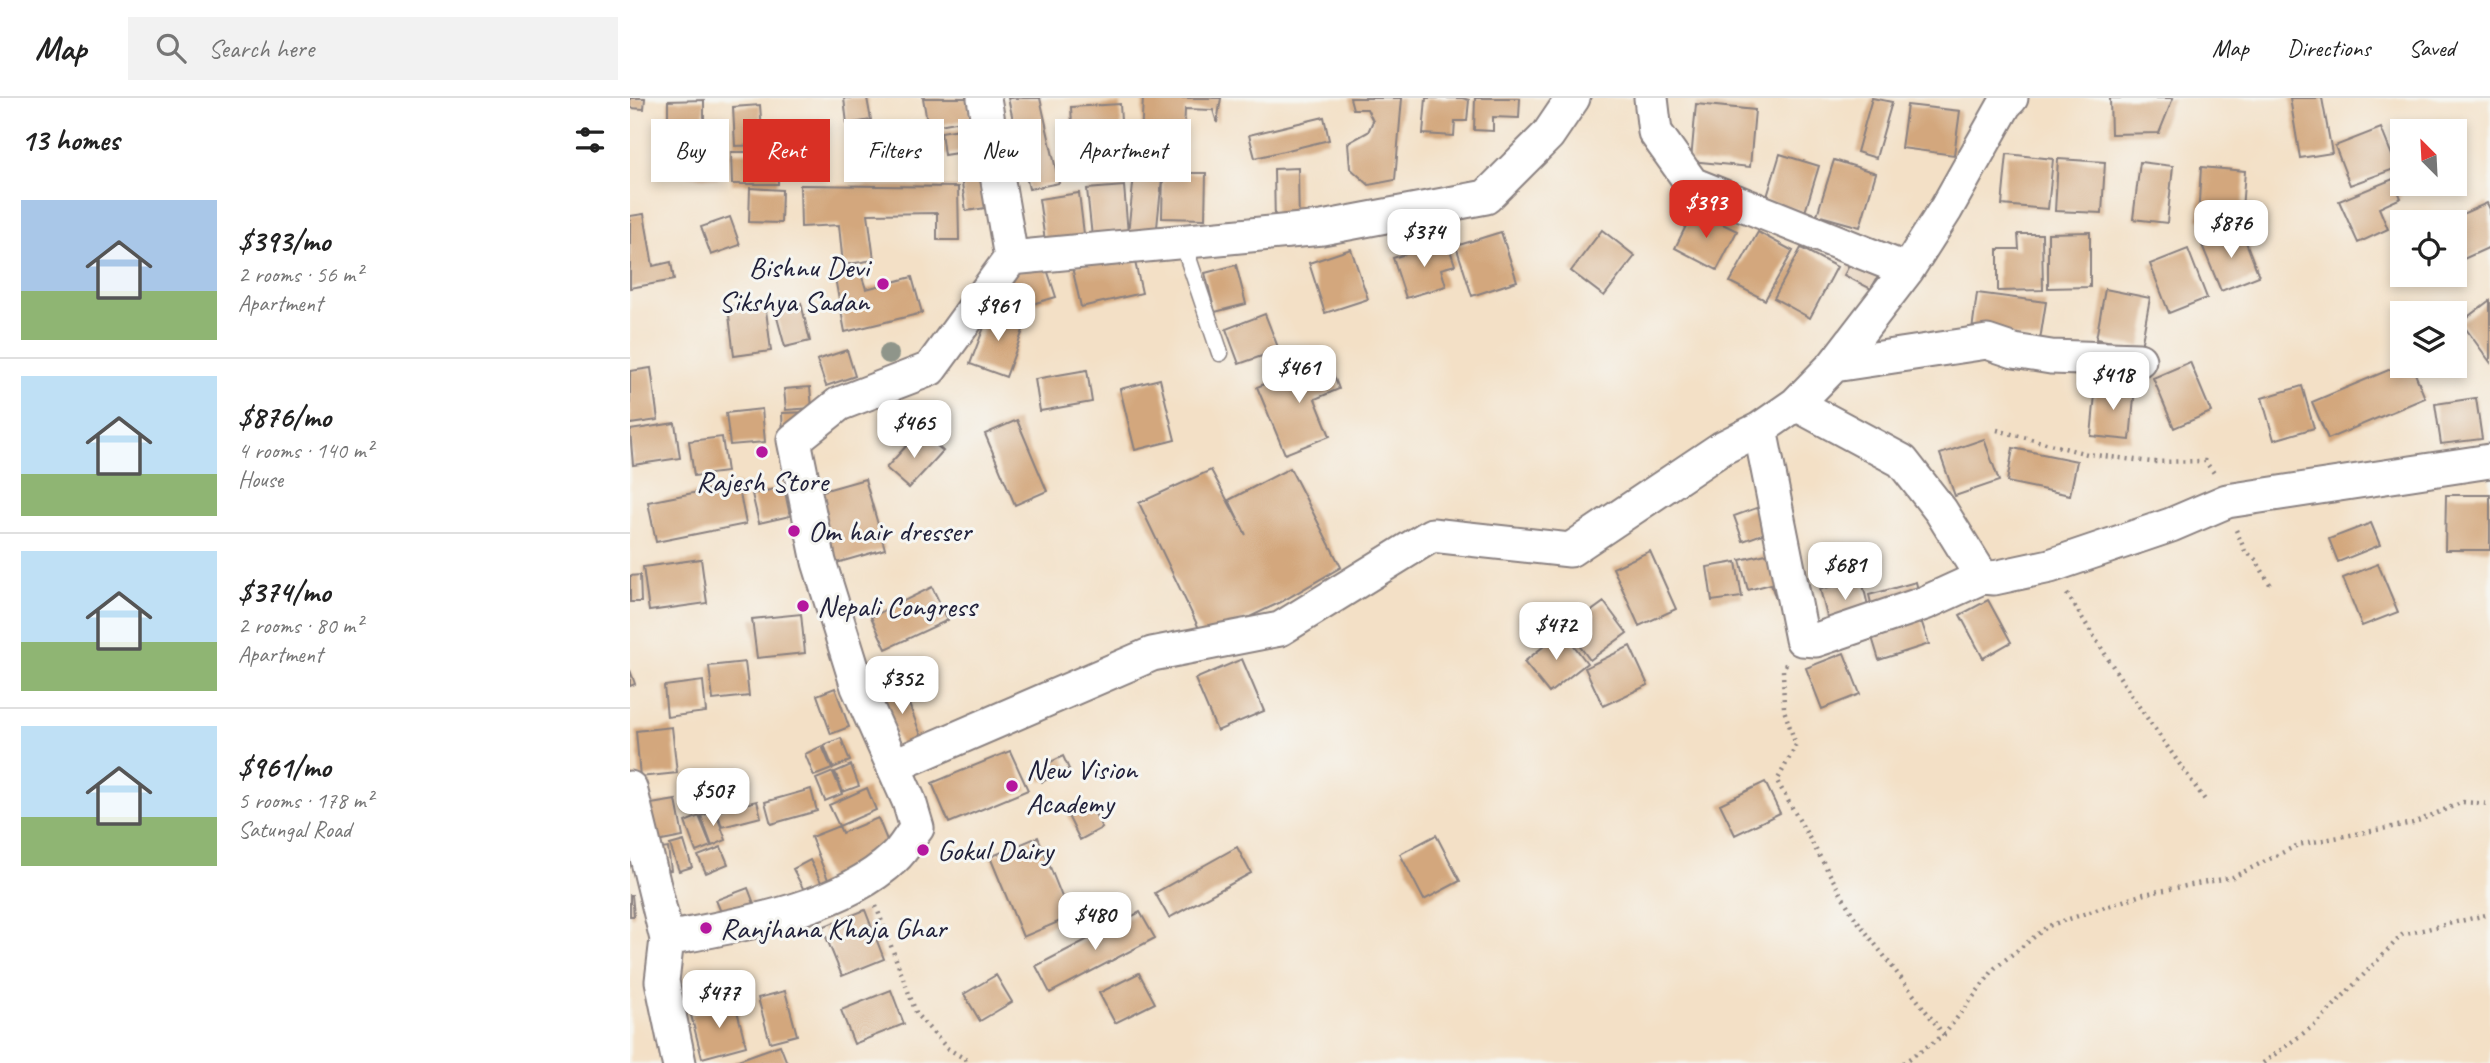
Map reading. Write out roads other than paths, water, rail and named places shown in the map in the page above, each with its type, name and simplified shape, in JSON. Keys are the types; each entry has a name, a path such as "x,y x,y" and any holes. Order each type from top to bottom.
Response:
{"street":[{"path":"667,939 801,910 865,880 895,858 917,828 908,801 858,687 818,562 794,440 839,404 930,369 1011,258 984,98"},
{"path":"1011,258 1322,228 1486,197 1548,135 1573,98"},
{"path":"1651,98 1655,132 1692,184 1907,270"},
{"path":"893,766 1152,653 1280,629 1432,535 1570,550 1722,447 1760,429 1796,404 1834,365 1907,270 2011,98"},
{"path":"1834,365 1987,342 2014,351 2051,356 2139,360"},
{"path":"1796,404 1902,461 1941,511 1982,577"},
{"path":"1760,429 1801,639 1816,640 1913,608 1982,577 1994,578 2050,566 2171,525 2227,501 2490,461"},
{"path":"630,788 667,939 663,981 680,1063"}],"lane":[{"path":"1183,243 1220,353"}],"place":[{"name":"Bishnu Devi Sikshya Sadan","path":"883,284"},
{"name":"Rajesh Store","path":"762,452"},
{"name":"Om hair dresser","path":"794,531"},
{"name":"Nepali Congress","path":"803,606"},
{"name":"New Vision Academy","path":"1012,786"},
{"name":"Gokul Dairy","path":"923,850"},
{"name":"Ranjhana Khaja Ghar","path":"706,928"}]}
